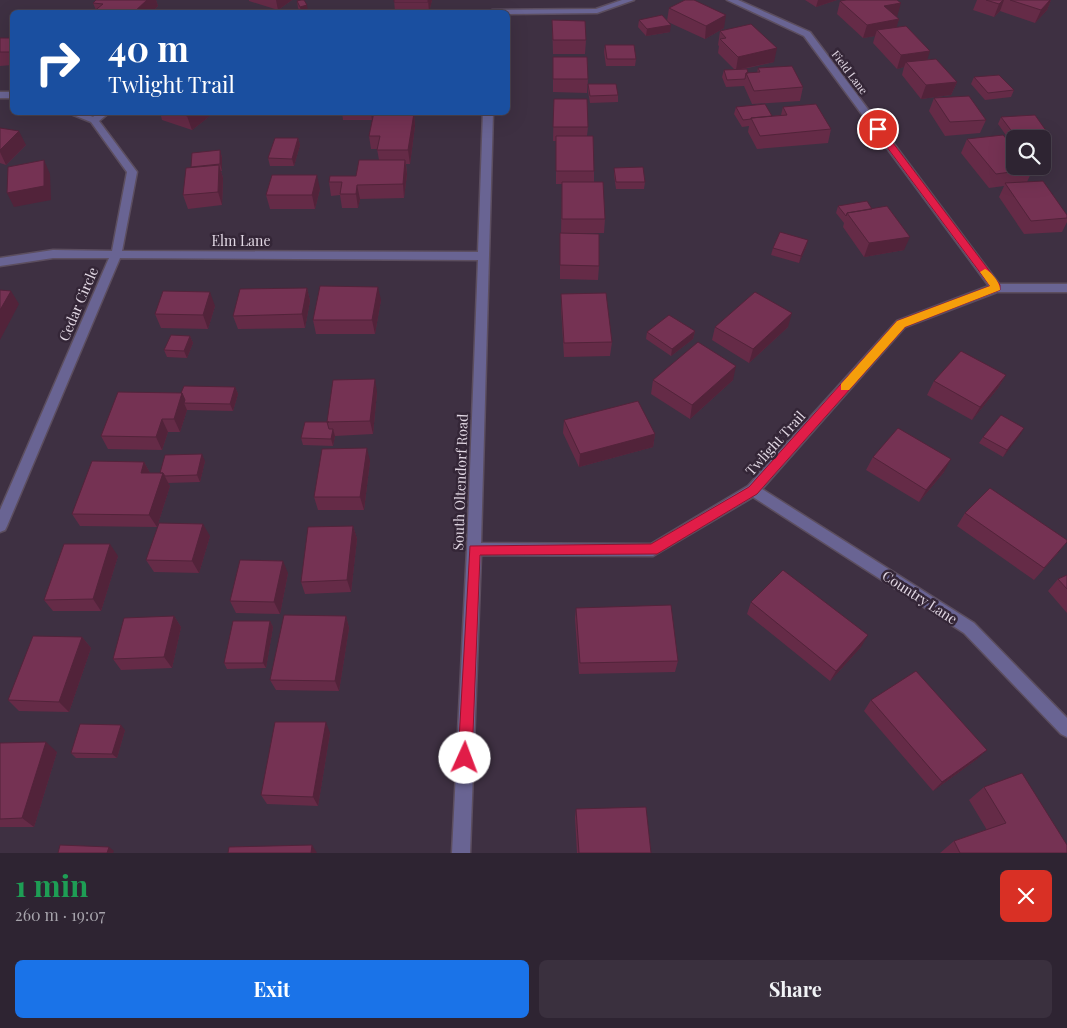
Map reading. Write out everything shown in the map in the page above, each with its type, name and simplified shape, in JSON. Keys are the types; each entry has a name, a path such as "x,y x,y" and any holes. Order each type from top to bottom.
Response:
{"street":[{"path":"510,12 597,11 630,0"},
{"name":"Field Lane","path":"730,0 807,34 996,288"},
{"path":"79,115 94,120 102,115"},
{"name":"South Oltendorf Road","path":"461,853 474,549 488,115"},
{"name":"Cedar Circle","path":"0,526 116,255 132,172 94,120"},
{"name":"Elm Lane","path":"0,262 53,254 483,256"},
{"name":"Twlight Trail","path":"474,549 652,550 753,490 901,324 996,288 1067,288"},
{"name":"Country Lane","path":"753,490 969,628 1067,729"}],"building":[{"path":"96,0 147,0 136,10 96,10 103,4 93,3"},
{"path":"304,0 307,5 300,7 297,1"},
{"path":"394,0 428,0 428,2 394,2"},
{"path":"685,0 694,0 726,15 706,26 669,8"},
{"path":"897,0 901,3 884,6 899,19 867,25 840,1"},
{"path":"986,0 1003,0 999,4"},
{"path":"1010,0 1050,0 1041,10"},
{"path":"662,15 671,25 647,29 639,20"},
{"path":"552,20 585,21 586,40 553,40"},
{"path":"751,24 777,48 738,57 720,39 726,38 720,31"},
{"path":"906,26 930,51 901,55 877,30"},
{"path":"0,38 10,38 10,52 0,52"},
{"path":"605,45 634,45 636,59 607,59"},
{"path":"553,57 587,57 588,79 553,79"},
{"path":"936,59 957,82 926,85 906,62"},
{"path":"792,66 803,87 754,91 746,73 760,72 758,68"},
{"path":"747,69 748,73 746,73 745,79 727,80 724,70"},
{"path":"999,75 1014,90 988,93 974,77"},
{"path":"588,84 616,84 618,95 590,96"},
{"path":"969,96 986,120 950,122 934,98"},
{"path":"554,99 587,99 588,127 553,127"},
{"path":"765,104 772,116 743,120 736,107"},
{"path":"816,104 831,129 760,136 751,118 787,115 783,107"},
{"path":"373,115 414,115 408,150 377,150 380,136 369,136"},
{"path":"1035,115 1046,130 1011,130 1001,117"},
{"path":"0,128 19,131 0,150"},
{"path":"1003,135 1006,138 1006,173 996,174 967,139"},
{"path":"556,136 593,136 594,171 556,171"},
{"path":"275,138 298,138 292,159 268,158"},
{"path":"220,150 220,164 191,167 192,153"},
{"path":"44,160 44,186 7,193 8,167"},
{"path":"359,160 405,160 403,184 357,185 356,194 340,194 342,182 329,182 330,176 356,176"},
{"path":"219,165 218,192 183,195 186,168"},
{"path":"643,167 645,182 616,182 614,168"},
{"path":"272,175 317,175 312,195 266,195"},
{"path":"1043,181 1067,215 1067,218 1031,221 1005,183"},
{"path":"562,182 603,182 605,219 562,219"},
{"path":"867,201 872,209 847,213 846,216 838,206"},
{"path":"887,206 910,237 869,243 847,213"},
{"path":"780,232 808,240 801,256 773,248"},
{"path":"560,233 599,234 599,266 560,265"},
{"path":"320,286 378,287 372,320 313,320"},
{"path":"307,288 302,314 233,316 240,289"},
{"path":"0,290 11,291 0,310"},
{"path":"163,291 210,292 203,315 155,314"},
{"path":"755,292 792,313 753,349 715,327"},
{"path":"606,293 612,342 564,343 561,294"},
{"path":"669,315 695,331 672,349 647,332"},
{"path":"171,335 190,336 184,351 164,350"},
{"path":"698,342 736,366 692,405 653,380"},
{"path":"961,351 1006,375 980,407 934,381"},
{"path":"375,379 370,421 327,422 333,380"},
{"path":"184,386 235,387 230,404 184,403 185,400 181,393"},
{"path":"118,392 182,393 174,419 162,419 156,437 101,436"},
{"path":"638,401 655,434 580,454 564,420"},
{"path":"1001,415 1024,428 1007,450 983,437"},
{"path":"305,422 327,422 329,429 333,429 331,439 301,438"},
{"path":"898,428 951,459 926,490 873,457"},
{"path":"367,448 360,497 314,497 322,449"},
{"path":"202,454 197,475 165,476 163,473 160,473 165,455"},
{"path":"92,461 144,462 141,473 163,473 149,515 72,514"},
{"path":"990,488 1067,540 1044,568 965,513"},
{"path":"159,523 203,524 192,561 146,560"},
{"path":"353,526 347,580 301,582 308,527"},
{"path":"64,544 110,544 93,599 44,600"},
{"path":"240,560 283,561 274,602 230,601"},
{"path":"783,570 868,635 836,671 751,602"},
{"path":"1067,575 1067,589 1058,579"},
{"path":"671,605 678,661 580,663 576,608"},
{"path":"284,615 346,616 335,681 270,680"},
{"path":"174,616 164,657 113,659 124,618"},
{"path":"233,621 270,621 263,663 224,663"},
{"path":"33,636 82,637 59,702 8,700"},
{"path":"916,671 987,750 942,782 871,700"},
{"path":"275,722 326,722 313,797 261,795"},
{"path":"80,724 121,725 112,754 71,753"},
{"path":"46,742 22,818 0,819 0,743"},
{"path":"1022,773 1067,845 1067,853 960,853 954,841 1006,823 984,787"},
{"path":"646,807 651,853 579,853 576,809"},
{"path":"60,845 109,847 107,853 58,853"},
{"path":"312,845 311,853 228,853 229,847"}],"slow traffic":[{"path":"845,387 901,324 996,288 985,272"}],"route":[{"path":"465,758 474,549 652,550 753,490 901,324 996,288 878,129"}]}
